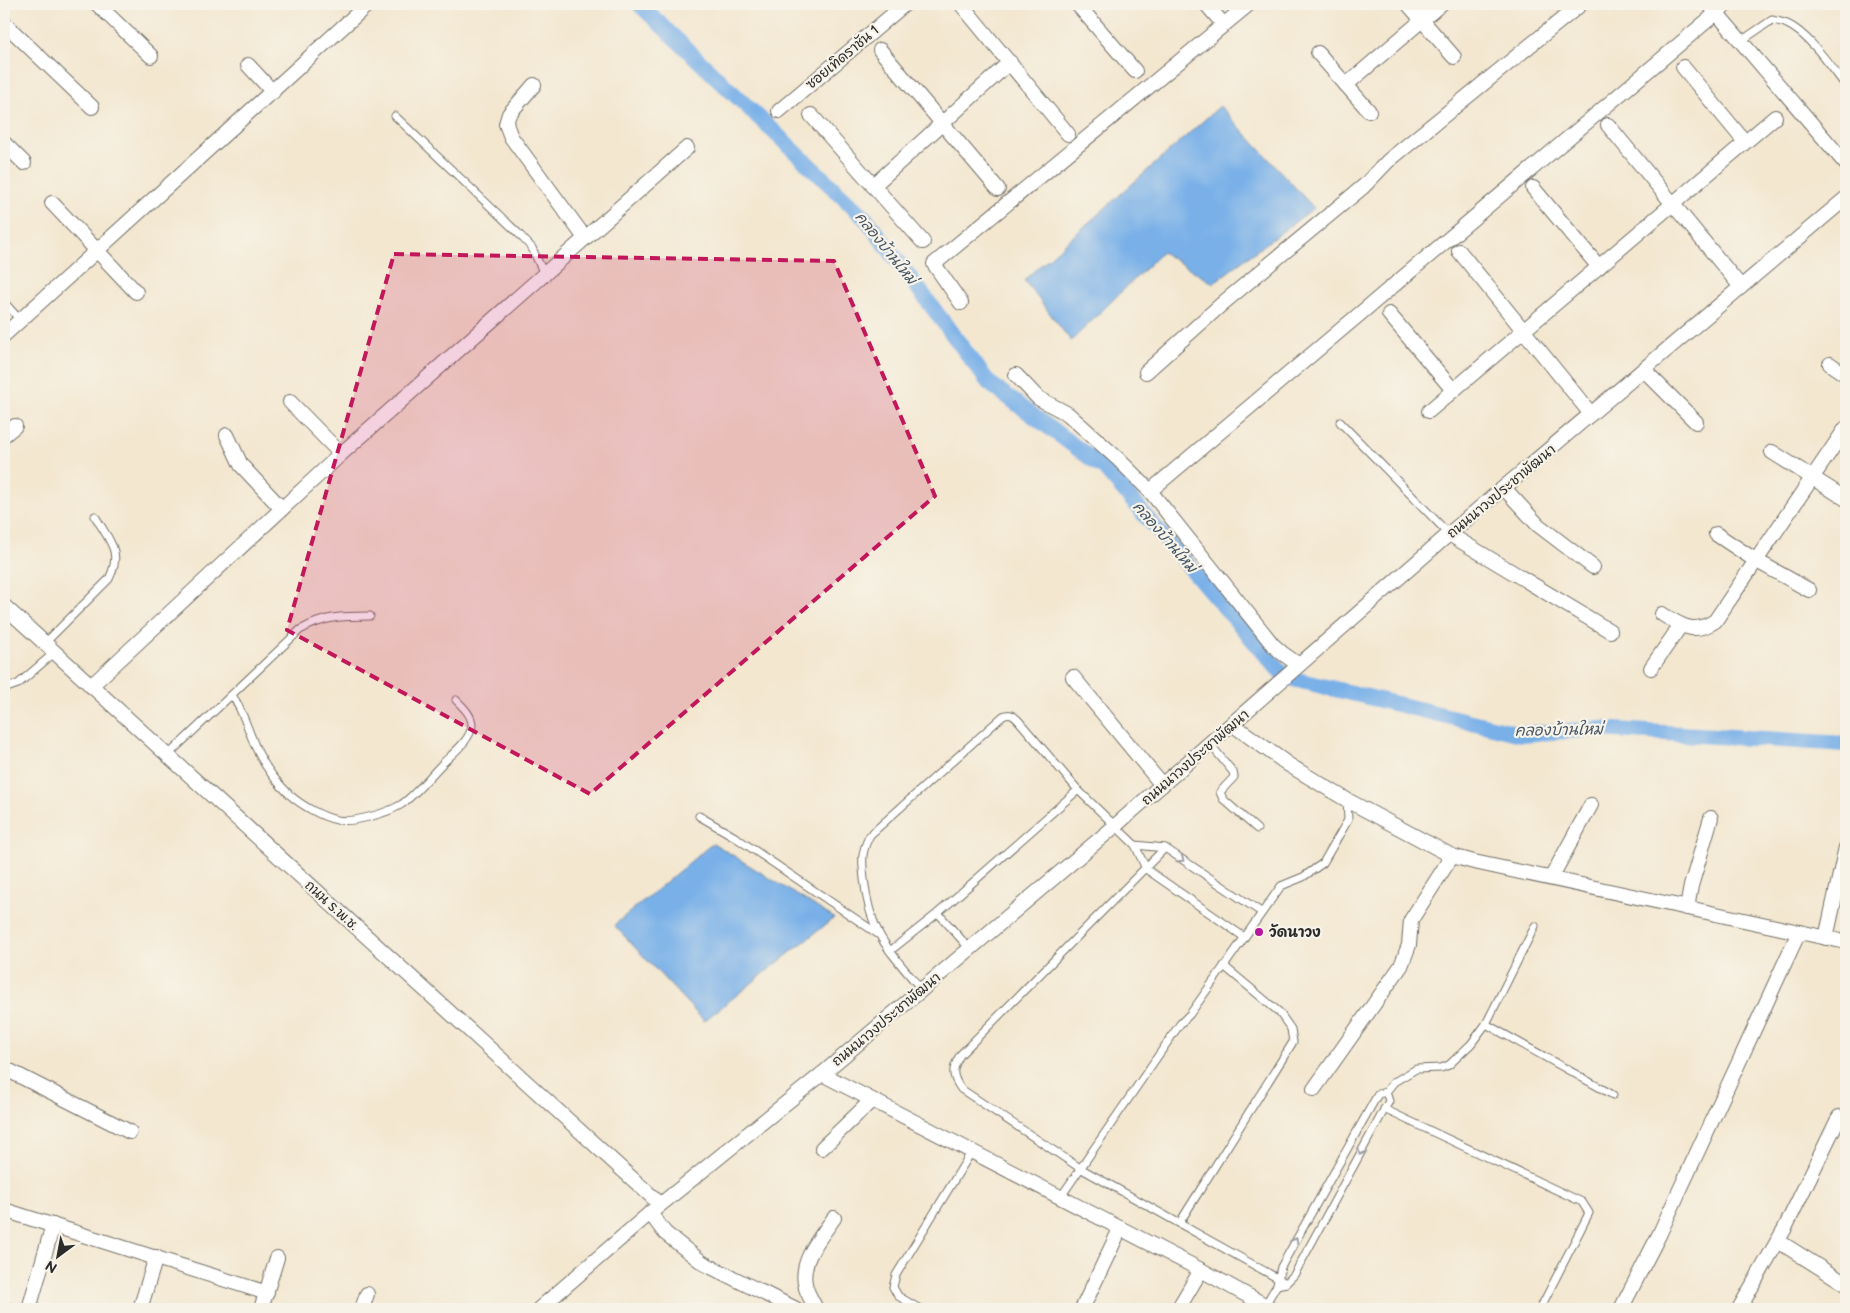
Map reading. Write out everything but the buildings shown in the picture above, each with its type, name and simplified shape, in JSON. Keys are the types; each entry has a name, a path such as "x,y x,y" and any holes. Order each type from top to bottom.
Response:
{"street":[{"path":"97,4 151,56"},
{"path":"4,335 368,4"},
{"name":"ซอยเทิดราชัน 1","path":"779,111 905,4"},
{"path":"961,4 1068,134"},
{"path":"1206,4 1224,25"},
{"path":"962,303 934,264 1249,4"},
{"path":"1408,4 1454,57"},
{"path":"1346,85 1441,4"},
{"path":"1146,372 1230,297 1364,186 1388,161 1582,4"},
{"path":"1082,6 1135,71"},
{"path":"1150,491 1718,7 1741,41 1846,164"},
{"path":"4,23 92,107"},
{"path":"880,50 998,189"},
{"path":"1318,53 1369,111"},
{"path":"873,186 1010,62"},
{"path":"248,65 273,92"},
{"path":"1683,67 1744,142"},
{"path":"534,85 509,114 506,124 511,137 585,238"},
{"path":"811,115 923,242"},
{"path":"1429,412 1774,117"},
{"path":"1608,125 1741,287"},
{"path":"4,143 24,163"},
{"path":"91,686 341,454 687,148"},
{"path":"1532,188 1599,267"},
{"name":"ถนนนาวงประชาพัฒนา","path":"539,1309 655,1208 822,1074 1115,826 1449,534 1846,198"},
{"path":"52,203 136,292"},
{"path":"1459,251 1592,414"},
{"path":"1389,314 1453,390"},
{"path":"1830,364 1846,375"},
{"path":"1644,370 1696,422"},
{"path":"1016,375 1038,398 1068,414 1150,491 1273,645 1297,667"},
{"path":"290,402 341,454"},
{"path":"4,436 14,426"},
{"path":"1662,614 1681,625 1694,629 1705,628 1715,621 1846,428"},
{"path":"226,435 241,465 282,509"},
{"path":"1772,452 1846,500"},
{"path":"1504,488 1538,525 1593,567"},
{"path":"1449,534 1610,631"},
{"path":"1716,534 1755,560 1808,590"},
{"name":"ถนน ร.พ.ช.","path":"4,606 655,1208 665,1232 703,1263 796,1309"},
{"path":"1651,668 1681,625"},
{"path":"1073,677 1162,785"},
{"path":"1232,724 1289,765 1347,800 1452,856 1846,942"},
{"path":"1551,878 1591,805"},
{"path":"1687,908 1690,886 1711,818"},
{"path":"1826,938 1846,847"},
{"path":"1314,1089 1401,966 1409,945 1412,920 1452,856"},
{"path":"1621,1309 1659,1235 1799,932"},
{"path":"4,1068 130,1132"},
{"path":"822,1074 1268,1307"},
{"path":"822,1148 872,1100"},
{"path":"1739,1309 1778,1241 1839,1117"},
{"path":"4,1210 267,1293"},
{"path":"816,1309 806,1287 805,1271 809,1254 834,1218"},
{"path":"29,1309 53,1225"},
{"path":"1082,1309 1120,1229"},
{"path":"1778,1241 1846,1284"},
{"path":"140,1309 156,1257"},
{"path":"261,1309 277,1258"},
{"path":"1178,1309 1200,1270"},
{"path":"362,1309 367,1294"}],"lane":[{"path":"1741,41 1772,20 1787,24 1800,32 1846,86"},
{"path":"395,116 518,233 532,248 544,274"},
{"path":"4,302 20,320"},
{"path":"1340,422 1449,534"},
{"path":"4,689 18,684 109,579 115,566 115,551 94,516"},
{"path":"167,756 300,630 317,621 340,616 370,616"},
{"path":"232,695 244,715 263,763 276,779 291,796 308,808 338,820 384,814 402,803 460,746 470,733 472,724 466,710 456,700"},
{"path":"921,989 878,934 866,902 862,857 867,840 870,835 1003,716 1008,714 1018,720 1078,790 1135,846 1146,868 1244,936"},
{"path":"1210,744 1233,772 1234,777 1220,792 1223,799 1257,829"},
{"path":"890,951 938,913 1078,790"},
{"path":"1059,1198 1180,1024 1190,1014 1281,886 1303,877 1323,863 1348,820 1347,800"},
{"path":"699,816 735,837 878,934"},
{"path":"1135,846 1165,848 1261,912"},
{"path":"1165,848 960,1055 953,1068 955,1081 961,1089 1080,1168 1180,1222 1278,1281 1286,1283 1294,1276 1389,1101 1386,1092"},
{"path":"938,913 969,948"},
{"path":"1268,1307 1281,1267 1378,1094 1386,1092 1394,1082 1416,1069 1440,1068 1449,1065 1471,1044 1486,1024 1535,926"},
{"path":"1180,1222 1293,1042 1291,1028 1279,1012 1224,966"},
{"path":"1486,1024 1613,1095"},
{"path":"1384,1110 1582,1202 1590,1213 1540,1309"},
{"path":"920,1309 898,1296 893,1287 896,1276 972,1151"}],"highlighted area":[{"path":"394,254 834,261 935,496 590,794 287,630"}],"water":[{"path":"1220,106 1314,208 1213,283 1162,252 1071,341 1024,280"},
{"path":"713,843 834,918 704,1021 614,925"}],"waterway":[{"name":"คลองบ้านใหม่","path":"639,4 867,220 989,383 1104,468 1285,677 1521,734 1598,729 1846,744"}],"place":[{"name":"วัดนาวง","path":"1259,932"}]}
